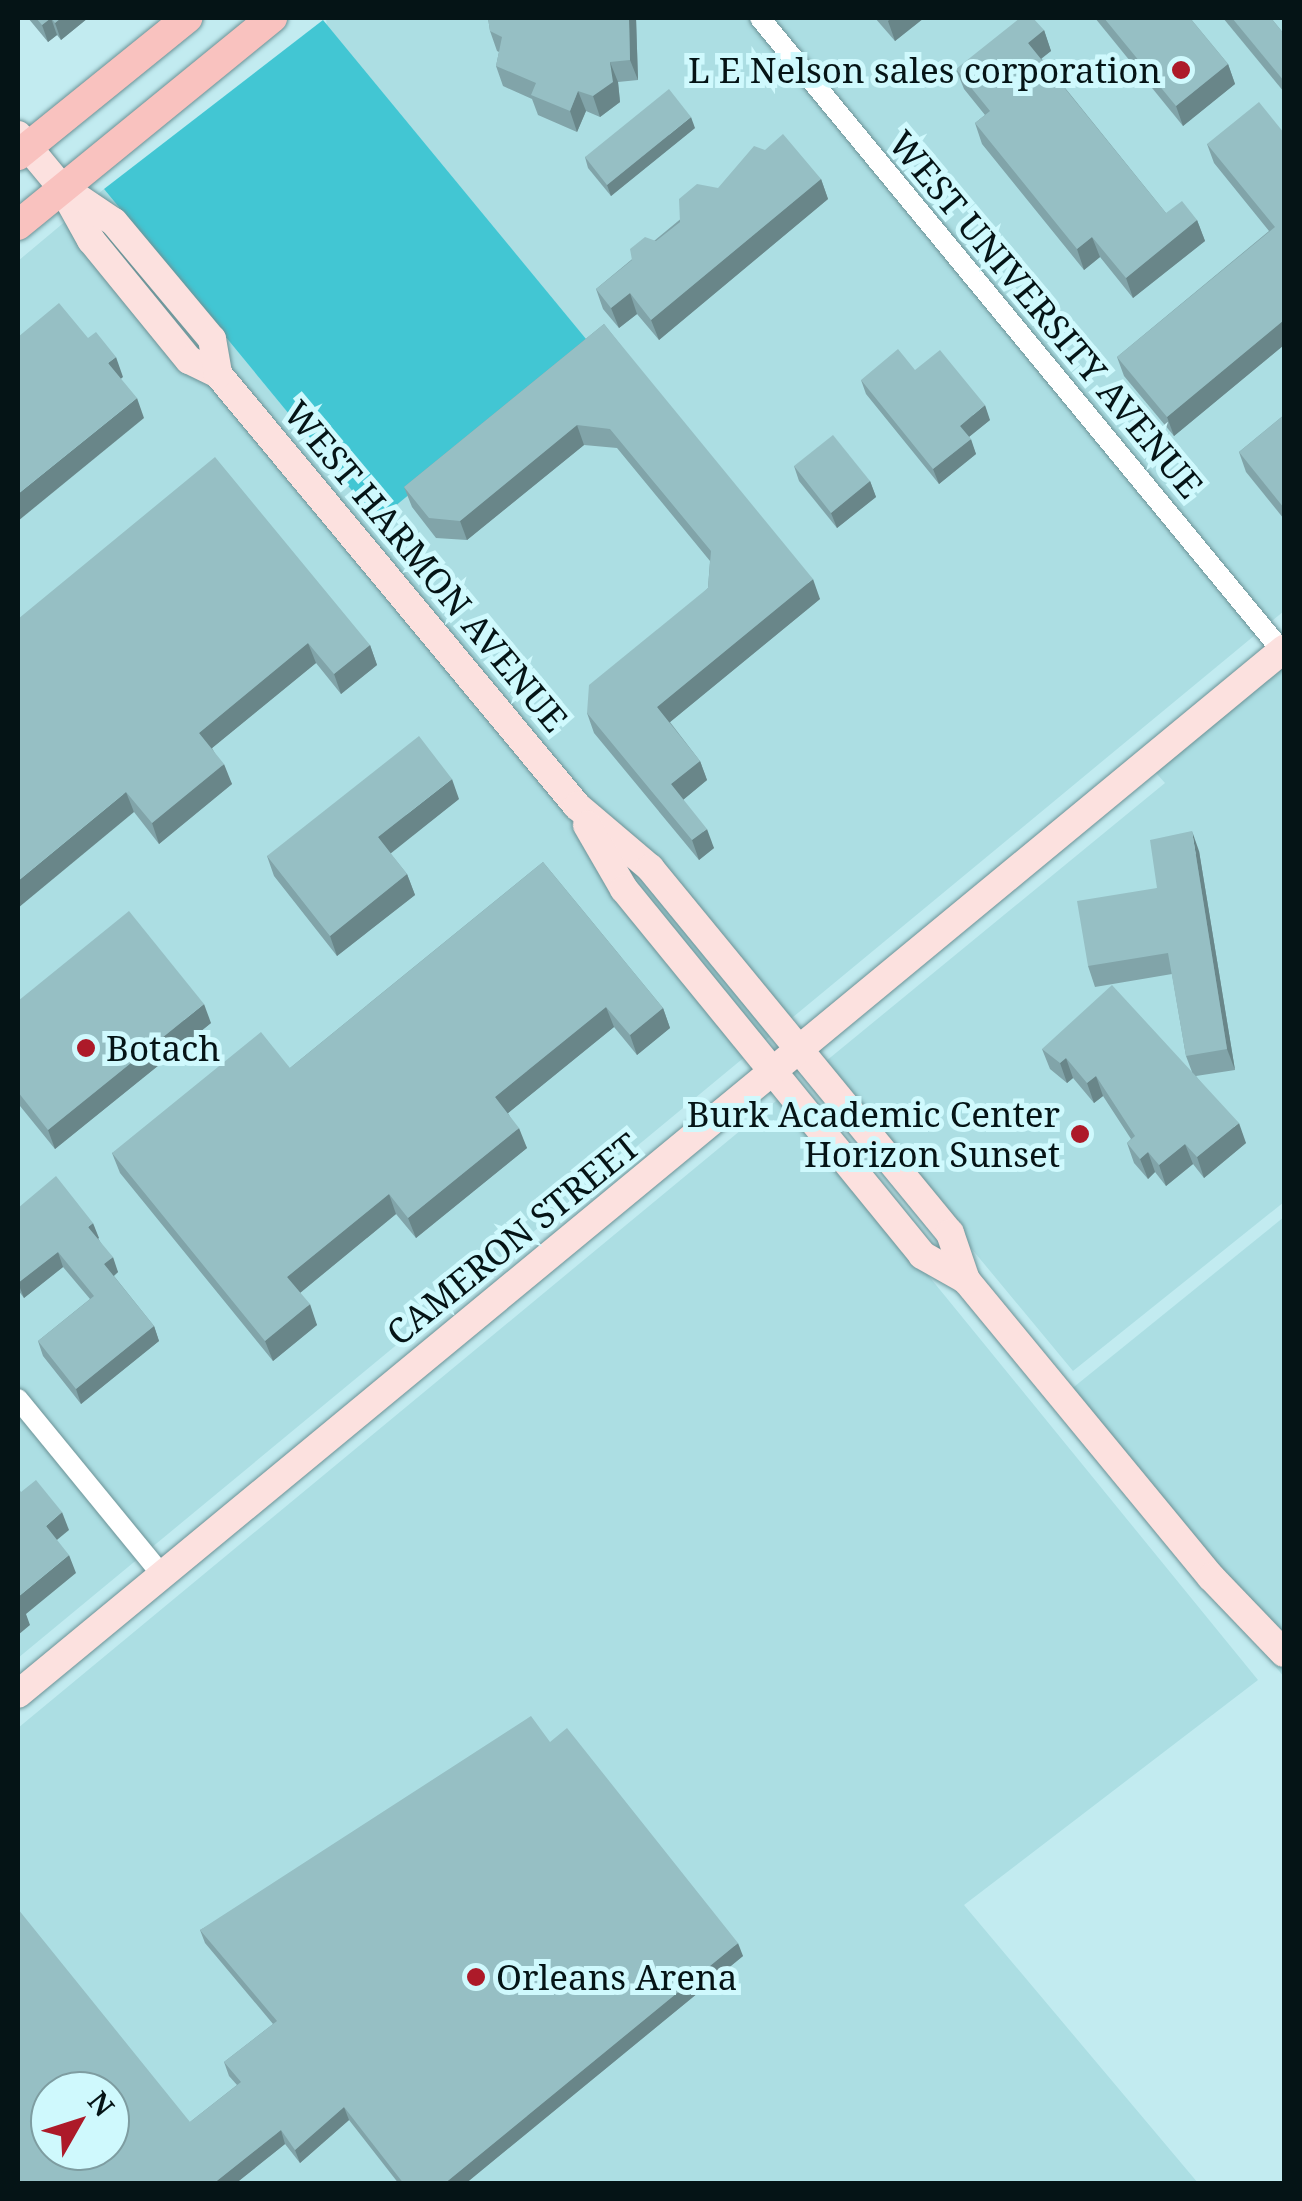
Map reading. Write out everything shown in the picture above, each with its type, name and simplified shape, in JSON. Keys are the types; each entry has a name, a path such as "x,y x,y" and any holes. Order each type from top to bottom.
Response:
{"main road":[{"path":"21,145 187,18"},
{"path":"18,225 272,18"},
{"name":"WEST HARMON AVENUE","path":"21,145 62,188 91,240 188,360 218,374 577,806 650,868 950,1234 966,1280 1210,1577 1284,1652"},
{"name":"CAMERON STREET","path":"18,1694 1283,650"},
{"name":"WEST HARMON AVENUE","path":"577,806 624,889 922,1255 966,1280"}],"street":[{"name":"WEST UNIVERSITY AVENUE","path":"760,18 1283,650"},
{"path":"18,1399 162,1575"}],"shaded area":[{"path":"326,18 1284,18 1284,611 18,1658 18,261 104,189 377,521"},
{"path":"323,20 591,345 377,521 104,189"},
{"name":"Burk Academic Center Horizon Sunset","path":"1284,649 1284,1202 1073,1371 820,1066 1165,783 1147,763"},
{"path":"782,1096 1258,1680 964,1905 1198,2183 18,2184 18,1728"},
{"path":"1284,1217 1284,1677 1059,1399"}],"building":[{"path":"488,18 629,18 630,60 610,62 613,82 593,96 578,91 570,111 531,95 536,83 496,66 502,37 490,31"},
{"path":"1020,18 1033,18 1044,30 1028,43 1166,213 1182,201 1197,220 1126,278 1092,237 1077,249 975,123 990,111 956,69"},
{"path":"1104,18 1190,18 1228,64 1176,106"},
{"path":"1232,18 1271,18 1284,34 1284,81"},
{"path":"669,89 691,117 607,185 585,157"},
{"path":"1259,102 1284,133 1284,320 1167,417 1117,357 1275,227 1207,144"},
{"path":"783,134 821,179 651,320 630,293 611,308 596,289 632,260 630,249 645,237 656,241 680,222 679,199 697,184 718,188 754,146 765,150"},
{"path":"59,303 88,338 96,332 116,357 108,363 137,398 18,494 18,337"},
{"path":"604,324 813,579 657,707 700,761 671,784 707,829 692,840 587,713 589,685 708,588 711,551 610,429 577,425 460,521 429,518 404,487"},
{"path":"898,349 915,370 940,350 985,405 960,426 971,439 933,469 861,380"},
{"path":"1284,415 1284,508 1239,452"},
{"path":"833,435 870,481 831,513 794,466"},
{"path":"215,457 370,645 334,674 308,643 199,733 224,764 152,823 126,792 18,881 18,619"},
{"path":"419,736 452,779 378,837 407,874 330,936 267,856"},
{"path":"1192,831 1227,1049 1186,1056 1168,953 1088,966 1077,901 1157,888 1150,840"},
{"path":"543,862 663,1008 630,1035 606,1007 495,1097 519,1128 408,1218 389,1194 287,1277 310,1304 265,1341 112,1153 261,1032 290,1068"},
{"path":"129,911 204,1004 48,1130 18,1092 18,1001"},
{"path":"1112,985 1239,1123 1197,1157 1185,1144 1159,1165 1148,1152 1140,1159 1127,1143 1135,1136 1096,1076 1087,1083 1066,1058 1060,1063 1042,1049"},
{"path":"56,1176 93,1223 88,1227 113,1257 104,1264 154,1326 76,1389 38,1341 94,1296 58,1252 18,1283 18,1208"},
{"path":"36,1480 62,1512 46,1526 69,1555 18,1597 18,1487 21,1492"},
{"name":"Orleans Arena","path":"531,1716 550,1742 567,1728 738,1943 444,2184 404,2184 344,2107 295,2150 281,2130 213,2184 18,2184 18,1909 190,2122 241,2082 224,2062 277,2021 200,1930"}],"place":[{"name":"L E Nelson sales corporation","path":"1181,70"},
{"name":"Botach","path":"86,1048"},
{"name":"Burk Academic Center Horizon Sunset","path":"1080,1134"},
{"name":"Orleans Arena","path":"476,1977"}]}
